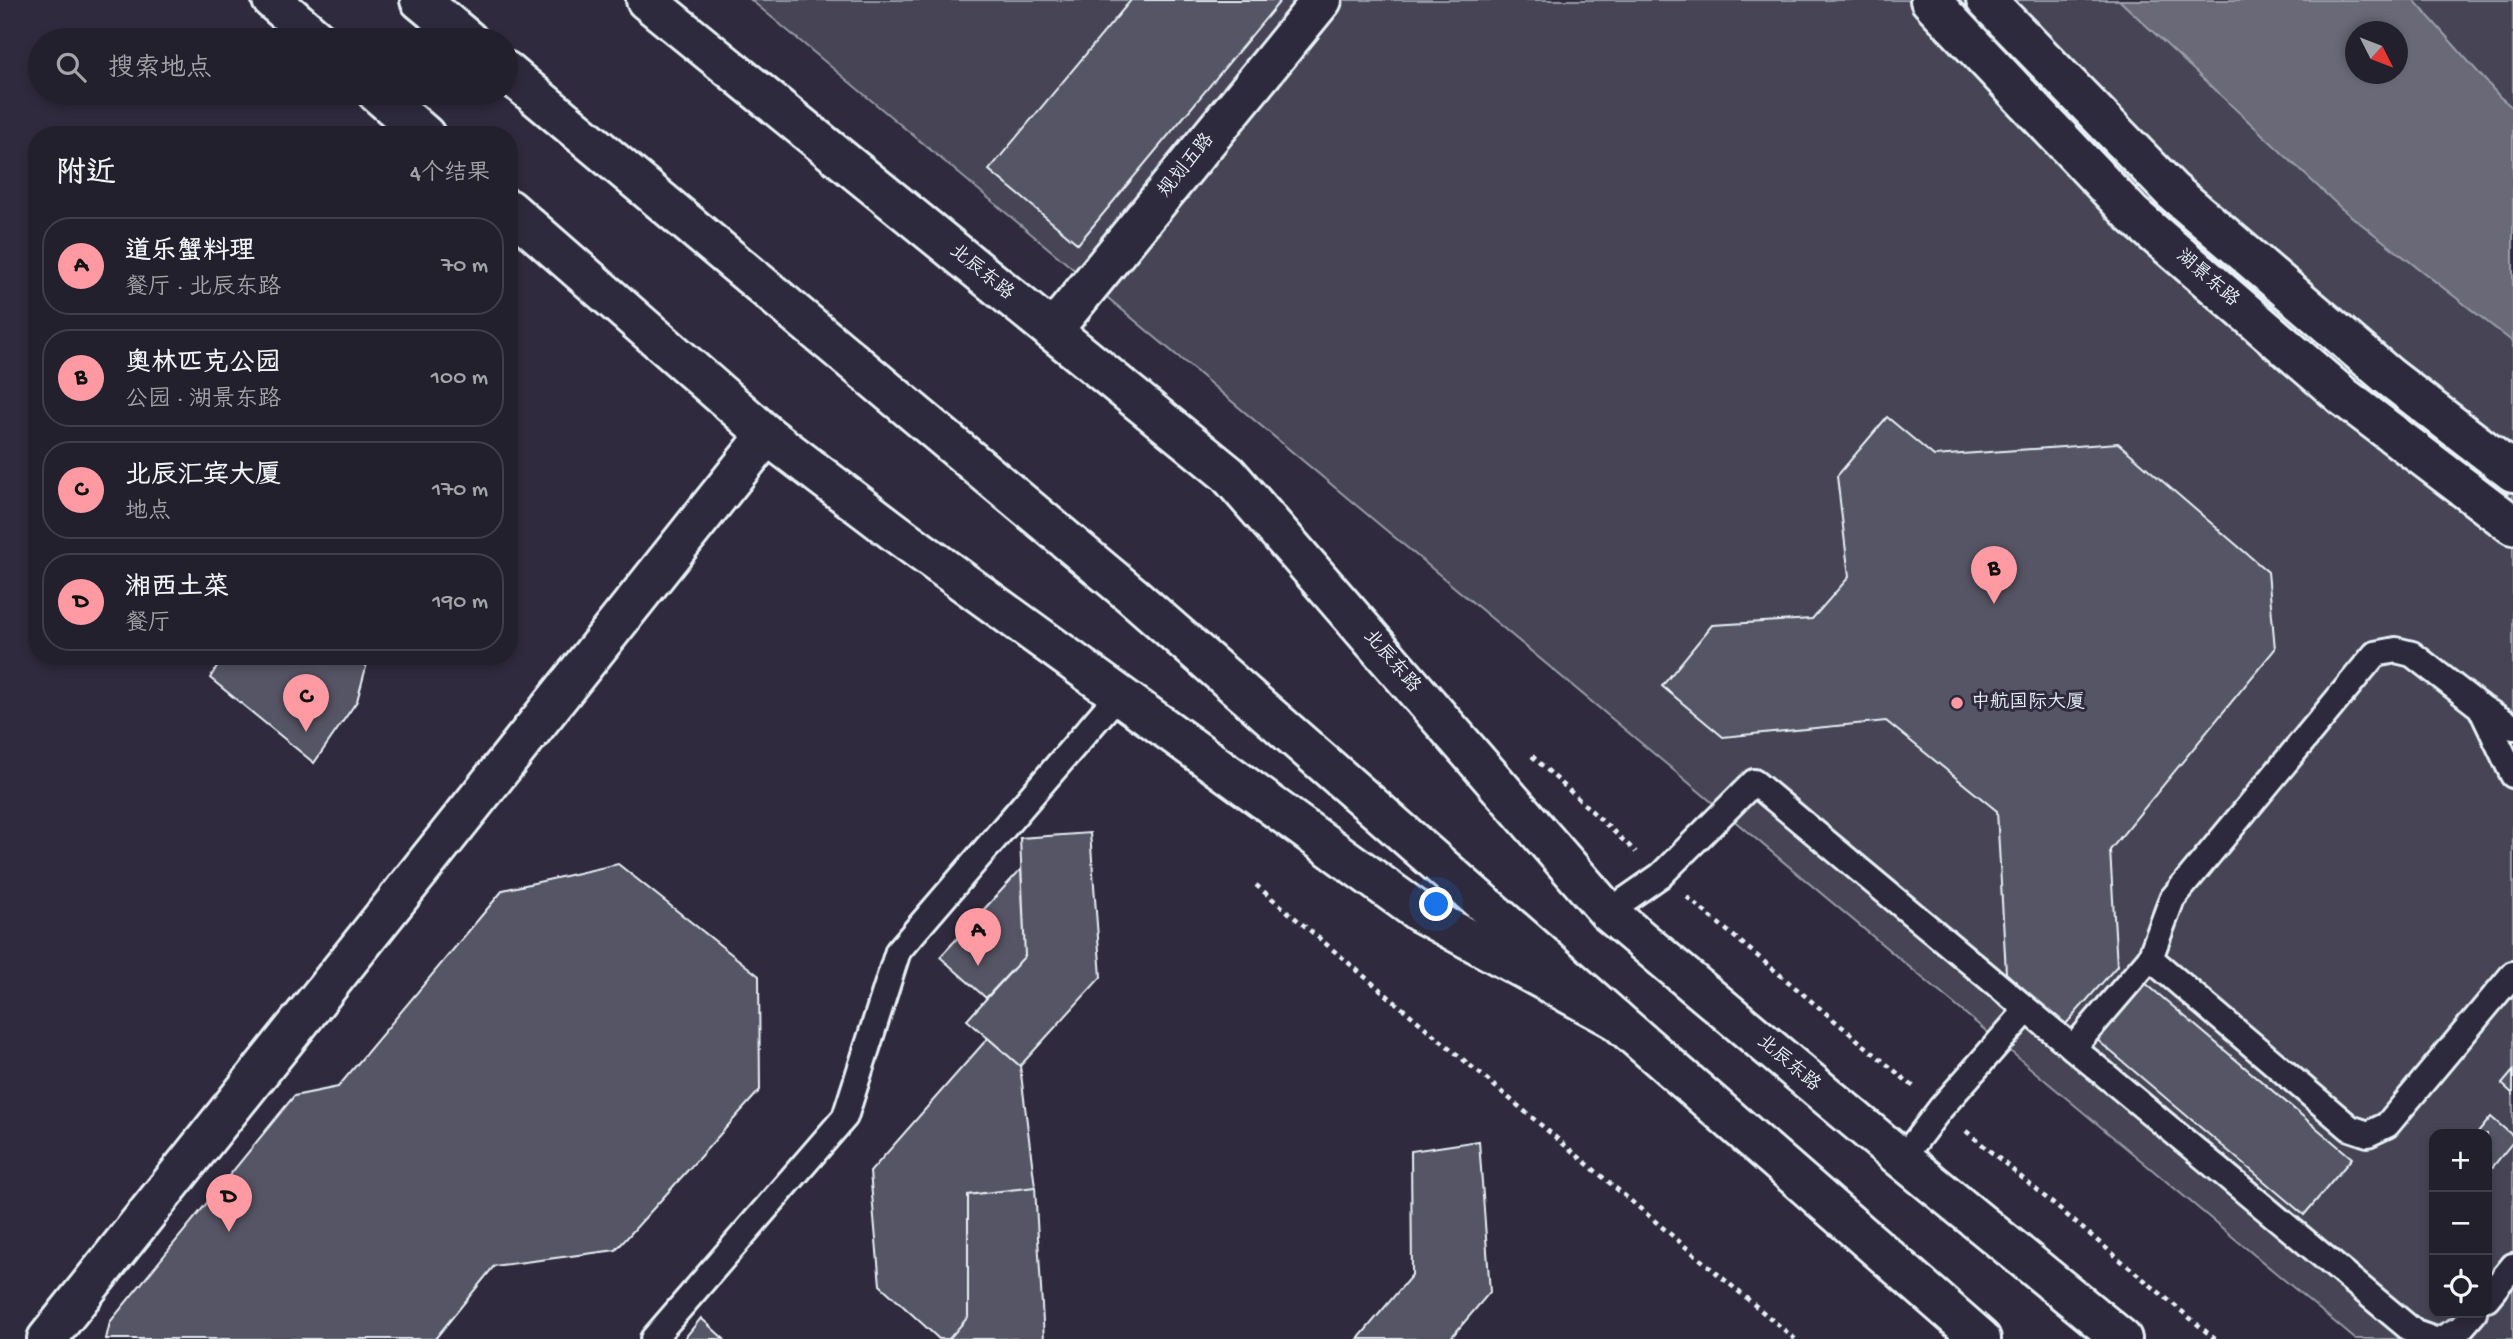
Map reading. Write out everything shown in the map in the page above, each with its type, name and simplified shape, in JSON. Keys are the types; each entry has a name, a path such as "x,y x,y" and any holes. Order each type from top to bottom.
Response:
{"main road":[{"path":"272,0 304,22"},
{"path":"420,0 454,28"},
{"name":"北辰东路","path":"646,0 1228,474 1608,912 1902,1159 2122,1339"},
{"name":"规划五路","path":"1052,331 1322,0"},
{"name":"湖景东路","path":"1930,0 2133,215 2344,397 2513,525"},
{"path":"1986,0 2172,191 2388,376 2513,472"},
{"path":"518,81 1133,596 1981,1339"},
{"path":"391,105 415,126"},
{"path":"518,217 767,435 904,539 1419,912 1615,1019"},
{"path":"47,1339 767,435"}],"lane":[{"path":"2073,1048 2150,958 2172,899 2375,654 2396,650 2412,654 2479,706 2513,727"},
{"path":"653,1339 845,1116 898,951 1118,695"},
{"path":"2479,706 2513,775"},
{"path":"1608,912 1661,875 1754,782 2415,1333 2432,1339"},
{"path":"2150,958 2350,1128 2368,1134 2386,1125 2513,974"},
{"path":"1902,1159 1940,1109 2027,1010"},
{"path":"2492,1291 2513,1266"},
{"path":"2441,1339 2460,1328 2469,1318"}],"path":[{"path":"1530,754 1661,875 2215,1339"},
{"path":"1256,886 1795,1339"}],"shaded area":[{"path":"751,0 2513,0 2513,1339 2355,1339"}],"water":[{"path":"2119,0 2414,0 2500,97 2513,108 2513,342 2342,209"}],"building":[{"path":"1131,0 1281,0 1078,244 989,170"},
{"name":"中航国际大厦","path":"1887,417 1934,456 2118,443 2268,572 2275,649 2110,850 2117,966 2065,1025 2006,973 1997,811 1886,721 1723,737 1662,686 1712,625 1812,619 1849,577 1837,476"},
{"path":"218,665 367,665 357,701 314,763 210,678"},
{"path":"1090,833 1101,977 1020,1066 967,1020 1025,956 1020,838"},
{"path":"618,864 759,976 760,1090 616,1250 494,1266 435,1339 106,1339 110,1322 294,1096 338,1087 503,890"},
{"path":"1021,869 1025,956 986,998 940,957"},
{"path":"2144,982 2352,1158 2304,1215 2096,1039"},
{"path":"988,1038 1020,1066 1035,1187 968,1195 968,1317 949,1339 939,1339 880,1285 870,1172"},
{"path":"2513,1071 2513,1094 2502,1084"},
{"path":"2491,1117 2513,1136 2513,1142 2492,1168 2492,1129 2481,1129"},
{"path":"1479,1141 1490,1292 1450,1339 1358,1339 1412,1275 1411,1151"},
{"path":"1035,1187 1044,1339 949,1339 968,1317 968,1195"},
{"path":"701,1318 724,1339 684,1339"}],"place":[{"name":"奥林匹克公园","path":"1994,604"},
{"name":"中航国际大厦","path":"1957,703"},
{"name":"北辰汇宾大厦","path":"306,732"},
{"name":"道乐蟹料理","path":"978,966"},
{"name":"湘西土菜","path":"229,1232"}]}
